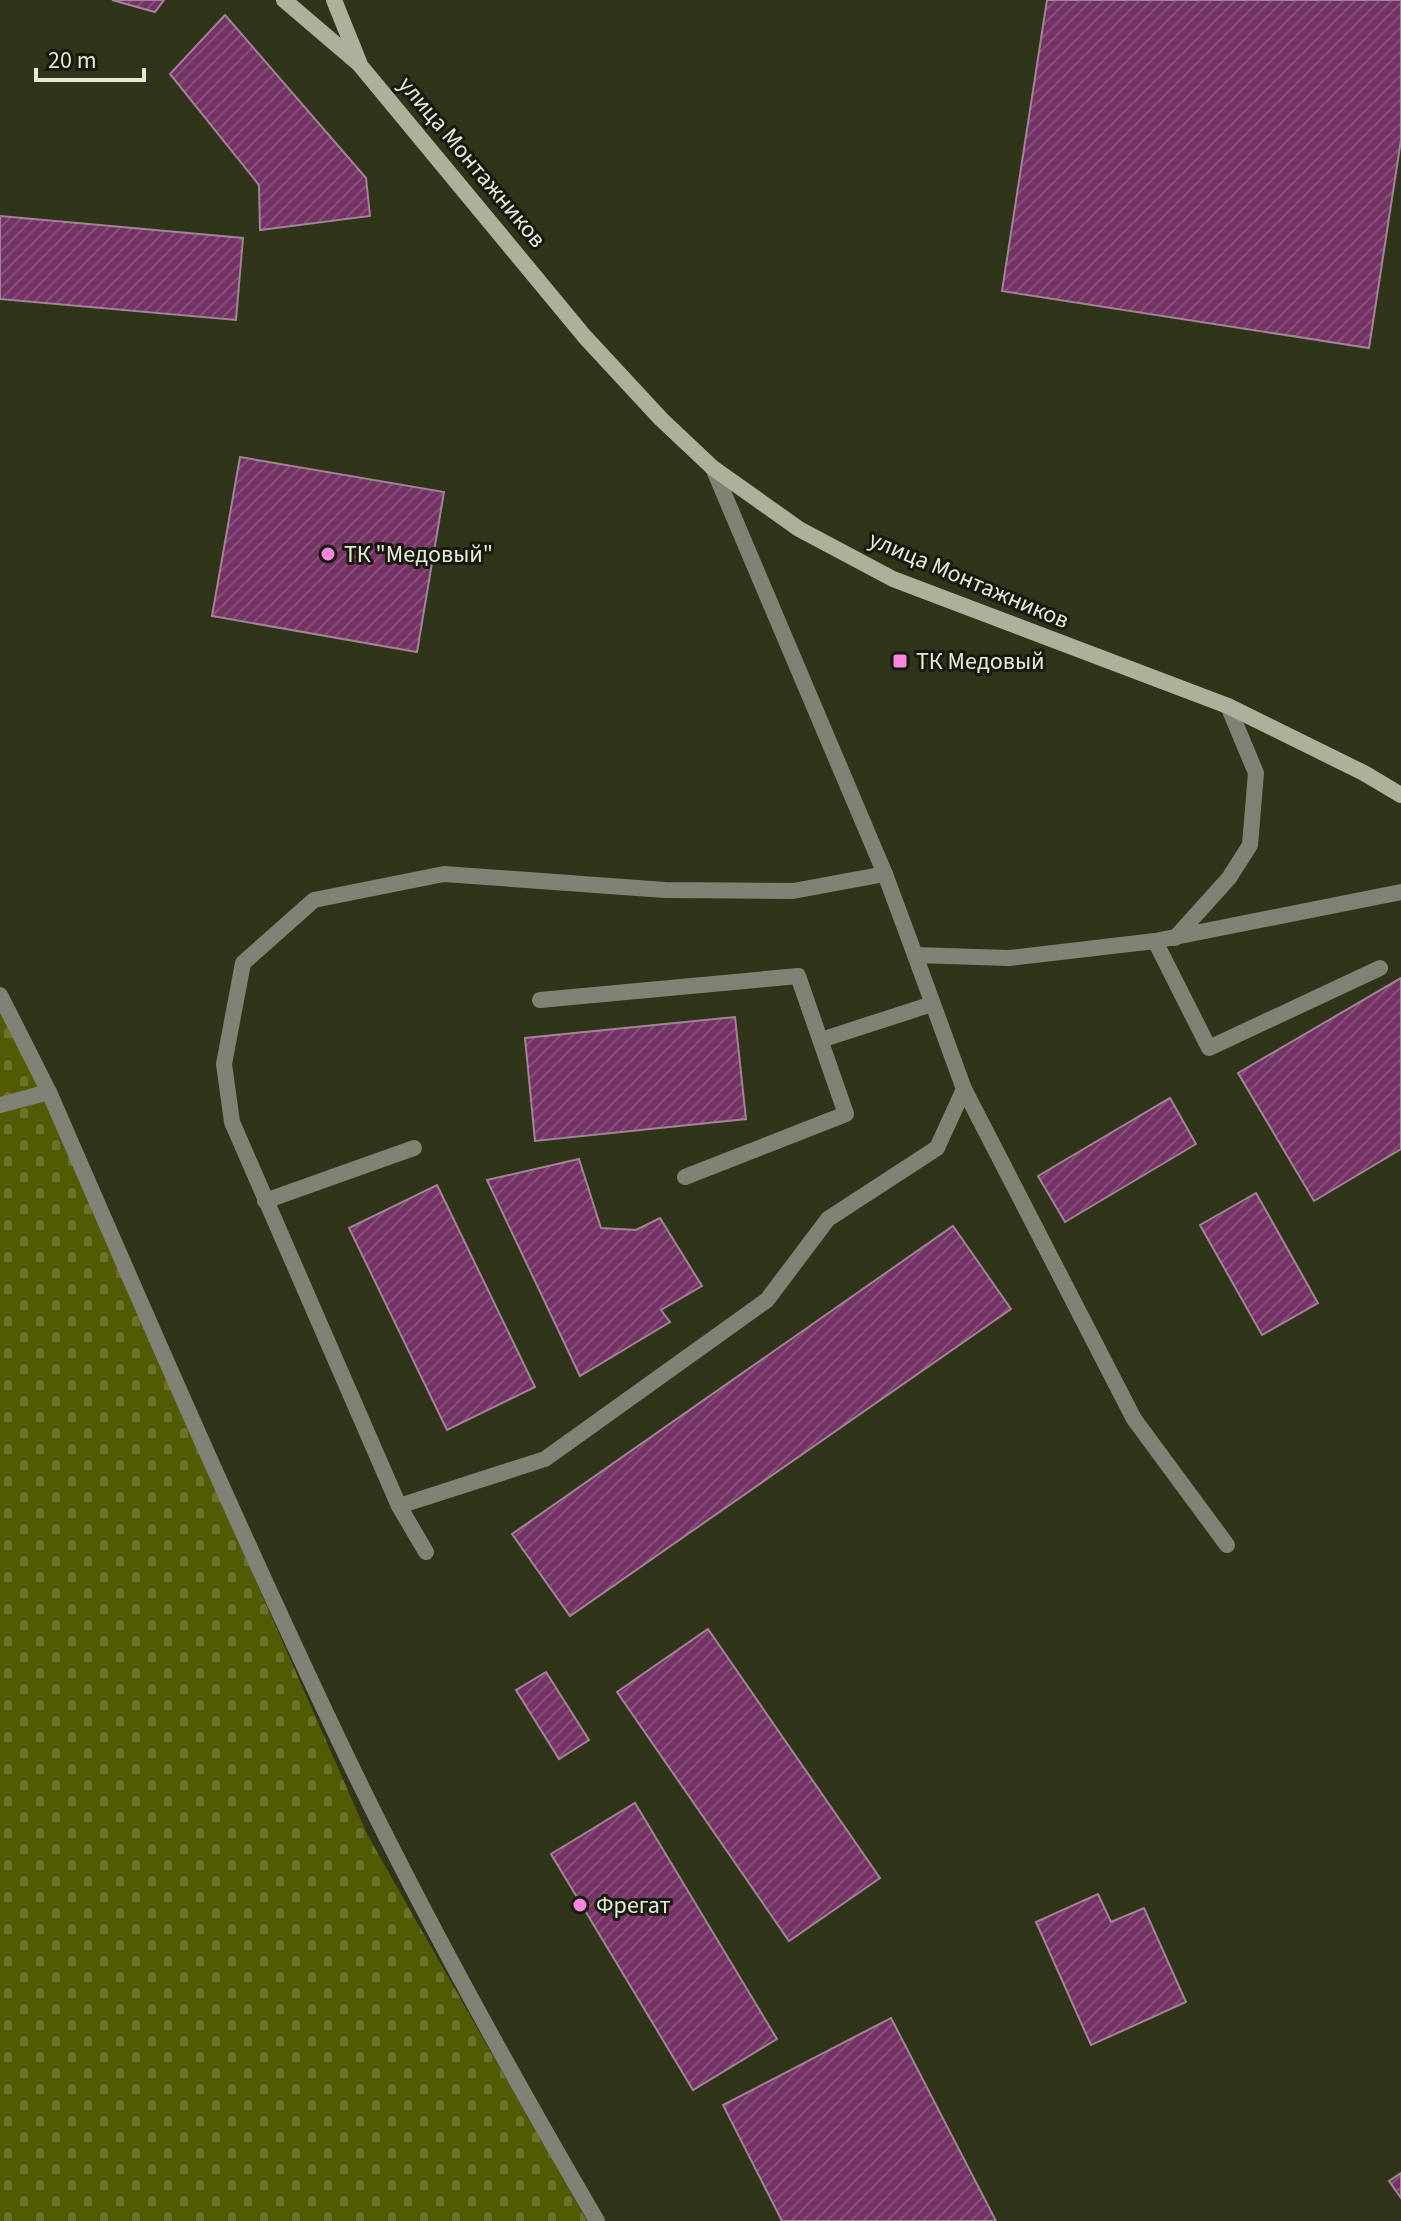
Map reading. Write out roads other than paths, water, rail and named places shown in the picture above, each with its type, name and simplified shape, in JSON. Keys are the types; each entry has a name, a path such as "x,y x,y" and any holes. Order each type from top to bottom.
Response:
{"main road":[{"name":"улица Монтажников","path":"284,0 359,64 585,337 661,419 713,468 799,529 893,579 1228,706 1364,773 1401,795"},
{"name":"улица Монтажников","path":"334,0 359,64"}],"street":[{"path":"713,468 885,874 964,1089 1134,1419 1227,1545"},
{"path":"1175,938 1229,878 1250,845 1256,773 1228,706"},
{"path":"426,1552 399,1506 232,1122 224,1064 243,963 314,900 444,874 665,890 793,891 885,874"},
{"path":"915,955 1009,958 1155,941 1401,892"},
{"path":"1155,941 1209,1048 1380,968"},
{"path":"540,1000 798,976 846,1114 685,1177"},
{"path":"0,995 49,1092 217,1475 336,1735 511,2073 597,2221"},
{"path":"821,1040 932,1004"},
{"path":"399,1506 545,1459 767,1300 828,1219 937,1148 964,1089"},
{"path":"0,1105 49,1092"},
{"path":"265,1201 414,1148"}],"place":[{"name":"ТК \"Медовый\"","path":"328,554"},
{"name":"ТК Медовый","path":"900,661"},
{"name":"Фрегат","path":"580,1905"}]}
